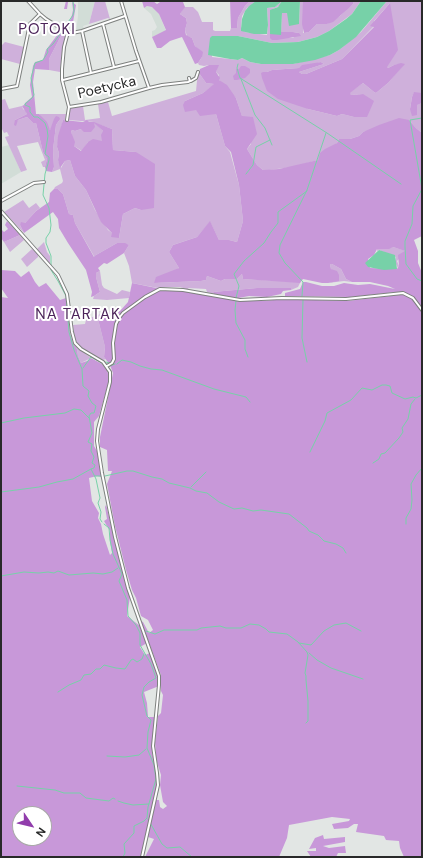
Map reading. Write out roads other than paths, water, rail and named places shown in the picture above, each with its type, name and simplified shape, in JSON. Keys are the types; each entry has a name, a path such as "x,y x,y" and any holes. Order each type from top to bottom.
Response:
{"street":[{"path":"28,1 40,14 68,32 76,33 125,16"},
{"path":"121,1 139,61 149,88"},
{"path":"1,89 17,86 30,24 40,14"},
{"path":"103,24 114,67"},
{"path":"82,31 91,73"},
{"path":"66,120 69,107 62,80 62,57 68,32"},
{"path":"62,80 139,61"},
{"path":"189,78 190,82 196,78 198,72"},
{"name":"Poetycka","path":"69,107 101,102 149,88 190,82"},
{"path":"1,201 34,183 44,182"},
{"path":"1,211 58,275 67,294 75,343 81,349 103,362 110,372 110,378 100,418 97,441 102,473 115,537 128,588 159,676 153,746 158,773 158,785 142,857"},
{"path":"107,366 112,363 114,359 113,342 116,324 119,318 123,313 145,297 160,289 183,290 240,300 277,298 346,299 403,293 413,298 422,310"}],"waterway":[{"path":"64,28 73,15 73,1"},
{"path":"62,31 53,44 47,49 48,52 43,60 35,63 31,78 34,95 25,105 30,107 30,112 34,117 38,117 45,123 47,129 48,136 45,154 49,157 49,160 45,174 43,195 49,208 51,225 50,232 46,238 46,243 51,256 51,270 66,296 69,332 74,350 82,369 83,386 89,391 88,396 92,403 96,406 94,413 91,413 89,416 92,433 88,442 92,444 91,451 94,457 92,463 95,465 94,468 91,469 96,479 100,498 98,503 101,512 100,519 102,522"},
{"path":"238,64 237,68 240,78 327,133 401,184"},
{"path":"241,79 255,115 265,128 272,145"},
{"path":"422,118 410,120 422,189 413,206 412,224 405,241 406,264 417,279 422,281"},
{"path":"302,296 303,282 285,263 279,253 280,245 307,190 326,133"},
{"path":"246,174 253,165 256,147 270,140"},
{"path":"236,298 239,286 234,274 244,261 264,243 278,223 278,212 307,191"},
{"path":"303,300 302,338 307,362"},
{"path":"236,301 236,323 245,340 245,349 248,357"},
{"path":"83,368 91,357 102,363"},
{"path":"117,364 122,360 151,369 162,370 214,389 246,397 250,402"},
{"path":"110,366 115,364"},
{"path":"310,452 325,421 327,413 351,400 362,388 372,390 382,385 390,386 392,393 405,399 413,397 416,398 422,395"},
{"path":"373,463 379,459 381,454 385,453 403,432 402,428 408,419 411,404 415,399"},
{"path":"1,423 24,418 65,413 74,409 81,410 89,418"},
{"path":"406,524 406,518 411,509 411,484 422,468"},
{"path":"1,492 39,487 73,479 91,469"},
{"path":"105,476 133,471 162,479 169,483 207,493 219,502 234,509 242,508 253,511 261,510 289,514 309,531 318,535 324,541 336,544 343,548 346,553"},
{"path":"191,487 206,472"},
{"path":"95,476 101,476"},
{"path":"104,524 109,528 113,554 122,574 119,581 127,600 128,616 136,625 140,633 140,645 151,664 156,678 144,687 142,695 147,716 151,720 148,732 147,748 154,765 156,779 148,807 147,818 134,826 134,833 124,844 125,853 123,857"},
{"path":"1,576 24,572 54,573 58,571 69,575 93,573 103,574 112,572 118,568"},
{"path":"299,643 311,645 324,631 334,625 346,623 361,631"},
{"path":"146,631 155,634 164,630 197,630 201,628 220,626 226,628 241,628 250,624 259,625 269,632 287,634 298,642 308,655 305,673 308,701 308,721 306,723"},
{"path":"309,653 317,660 331,668 363,679"},
{"path":"58,692 81,680 84,675 91,674 96,669 100,669 104,665 125,669 131,660 133,659 137,662 142,659 144,654"},
{"path":"107,756 125,757 139,755 146,749"},
{"path":"17,786 55,790 64,793 80,793 86,798 109,801 113,798 115,799"},
{"path":"118,801 133,805 149,804"},
{"path":"148,819 162,844 167,848 180,847 192,857"}],"district":[{"name":"POTOKI","path":"47,30"},
{"name":"NA TARTAK","path":"78,315"}]}
